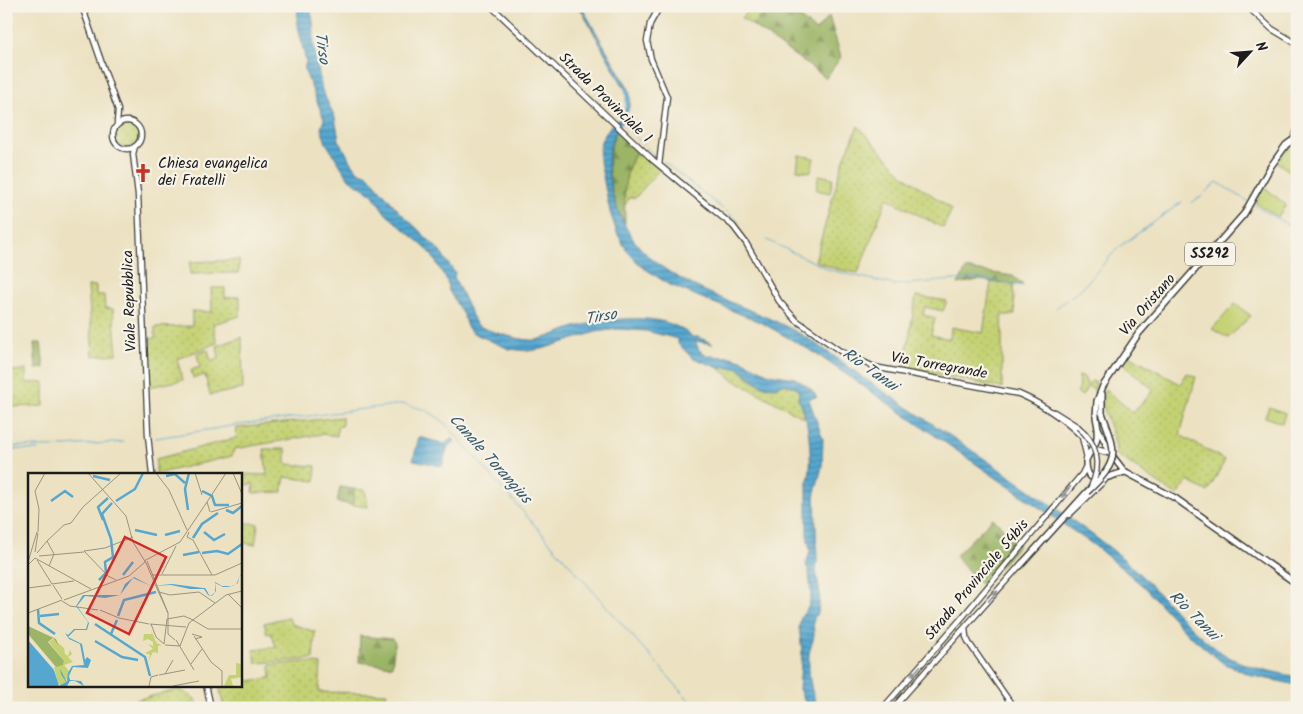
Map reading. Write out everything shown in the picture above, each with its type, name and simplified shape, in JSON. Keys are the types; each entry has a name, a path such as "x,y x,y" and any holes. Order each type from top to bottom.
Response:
{"main road":[{"path":"82,6 118,110 113,139 123,148 135,146 140,140 141,132 138,125 118,110"},
{"name":"Strada Provinciale 1","path":"491,6 659,165 706,203"},
{"path":"659,165 666,98 651,59 647,41 650,24 660,6"},
{"path":"1247,6 1272,29 1297,44"},
{"path":"117,124 129,120"},
{"path":"1295,137 1297,130"},
{"name":"Via Oristano","path":"1094,449 1098,437 1096,401 1107,380 1139,333 1244,214 1262,180 1286,145 1295,137"},
{"name":"Viale Repubblica","path":"135,146 133,154 139,201 148,435 152,473"},
{"name":"Viale Repubblica","path":"123,148 130,155 134,166"},
{"name":"Via Torregrande","path":"706,203 740,234 788,312 808,330 840,352 874,367 1010,391 1033,400 1078,429"},
{"path":"893,708 1106,473 1113,459 1113,440 1102,413 1100,400 1107,380"},
{"path":"1078,429 1089,438 1096,456 1096,472 1088,492"},
{"path":"1078,429 1094,449 1105,450 1111,454"},
{"path":"1078,429 1083,439 1087,458 1086,466 1094,478 1107,478 1126,472"},
{"path":"1087,441 1094,440 1098,430"},
{"name":"Via Oristano","path":"1098,430 1111,454"},
{"name":"SS292","path":"1087,458 1094,449"},
{"name":"SS292","path":"1111,454 1116,464 1126,472 1175,498 1297,584"},
{"path":"1053,531 1115,472 1116,464"},
{"name":"Strada Provinciale 54bis","path":"883,708 948,634 1086,466"},
{"path":"966,627 966,637 970,644 1014,708"},
{"path":"956,639 970,644"},
{"path":"206,686 210,708"}],"green space":[{"path":"753,6 771,6 752,25 741,18"},
{"path":"771,6 786,6 816,31 829,16 841,57 826,78 752,25"},
{"path":"127,122 136,126 140,135 136,144 127,148 118,144 114,135 118,126"},
{"path":"858,126 903,175 952,209 943,228 887,198 858,273 836,269 815,261 842,164"},
{"path":"617,130 637,151 628,169 626,178 625,224 619,214 609,178 612,141"},
{"path":"1297,139 1297,177 1277,162"},
{"path":"637,151 660,169 635,198 630,197 625,205 623,198 624,184 630,163"},
{"path":"799,155 814,158 811,172 797,170"},
{"path":"819,175 833,178 830,193 816,190"},
{"path":"1263,186 1286,205 1278,217 1256,203"},
{"path":"239,260 239,273 190,274 190,262"},
{"path":"966,269 1013,276 1023,285 979,280 958,284"},
{"path":"991,282 1013,284 1015,315 1002,315 1002,388 904,367 916,296 947,301 943,311 925,307 923,315 935,318 931,335 950,339 951,327 983,333"},
{"path":"88,286 96,286 96,295 104,295 105,308 113,309 117,354 93,356"},
{"path":"211,288 225,288 225,298 240,296 240,316 213,324 217,343 177,359 183,380 149,387 149,339 155,338 155,327 192,326 192,311 212,312"},
{"path":"1235,304 1251,316 1228,338 1212,329"},
{"path":"242,337 243,389 210,395 205,375 193,378 191,370 200,367 197,354 208,350 211,361 219,359 217,346"},
{"path":"34,343 41,343 44,368 36,369"},
{"path":"1129,355 1180,384 1187,373 1196,377 1180,435 1225,460 1208,492 1188,481 1177,496 1116,454 1103,405 1105,389 1133,413 1154,390 1124,365"},
{"path":"719,368 738,368 753,381 775,387 783,384 796,387 799,392 804,418 732,379"},
{"path":"26,370 26,383 44,382 44,406 6,407 6,371"},
{"path":"1079,376 1084,377 1087,385 1092,381 1096,383 1094,390 1088,386 1082,396 1078,393"},
{"path":"1269,407 1285,413 1282,423 1265,417"},
{"path":"342,417 342,426 337,427 337,436 322,434 234,449 232,456 156,473 156,459 236,438 237,428"},
{"path":"264,449 286,449 286,464 316,466 315,481 285,477 282,492 253,493 254,484 241,485 241,474 267,475"},
{"path":"340,487 354,489 353,505 337,502"},
{"path":"354,489 365,490 368,507 353,505"},
{"path":"993,518 1019,545 982,586 955,556"},
{"path":"241,522 258,524 255,545 241,542"},
{"path":"288,617 292,624 315,632 313,659 256,663 254,650 276,647 271,633 267,634 264,623"},
{"path":"360,636 392,639 395,642 392,666 359,662"},
{"path":"304,662 321,664 319,692 387,693 382,708 224,708 219,686 241,686 241,682 271,678 270,665"},
{"path":"177,690 191,696 199,708 121,708 139,699"}],"water":[{"path":"298,6 309,6 312,15 313,42 322,90 335,118 339,140 350,160 358,171 368,175 398,210 438,249 455,273 454,277 476,324 504,335 535,340 575,327 604,321 636,318 666,322 680,328 692,337 699,337 713,344 695,341 699,350 707,356 731,357 744,361 769,374 795,378 810,388 817,397 810,398 809,400 823,439 822,467 815,493 817,563 815,565 820,594 809,654 809,675 819,708 808,708 799,689 802,651 799,627 801,617 808,608 811,596 809,572 806,565 810,551 807,535 807,482 810,454 808,427 802,406 798,400 799,392 796,387 783,384 775,387 762,386 738,368 719,368 691,357 677,342 678,339 646,331 618,329 596,332 542,349 528,351 509,349 473,333 467,327 463,315 448,289 447,281 430,252 386,214 372,194 349,179 326,143 321,128 324,119 304,69 306,62 297,21"},
{"path":"579,6 581,6 629,89 630,103 626,115 613,138 609,150 609,176 611,190 620,216 633,239 649,257 669,272 691,284 767,317 812,341 1022,485 1110,548 1139,573 1191,627 1219,651 1246,665 1297,677 1297,685 1253,676 1223,663 1188,634 1143,586 1095,546 815,353 762,323 668,284 641,266 627,251 617,233 610,212 599,156 601,141 611,125 626,112 627,93"},
{"path":"419,437 445,444 452,438 455,441 448,446 442,466 413,460"}],"waterway":[{"name":"Rio Tanui","path":"624,115 627,104 627,90"},
{"path":"621,122 654,155"},
{"path":"664,162 723,209"},
{"path":"1206,192 1217,182 1247,201"},
{"path":"1191,203 1203,195"},
{"path":"1119,247 1182,202"},
{"path":"1254,205 1297,230"},
{"path":"726,211 740,223"},
{"path":"767,240 830,270 895,285 977,278 1023,286"},
{"path":"1056,308 1081,289 1118,248"},
{"name":"Canale Torangius","path":"156,438 238,425 403,404 426,410 443,421 696,708"},
{"name":"Canale Torangius","path":"6,446 48,447 124,442"},
{"path":"6,449 38,450"}],"place":[{"name":"Chiesa evangelica dei Fratelli","path":"143,173"}],"water label":[{"name":"Tirso","path":"322,48"},
{"name":"Tirso","path":"601,317"}]}
